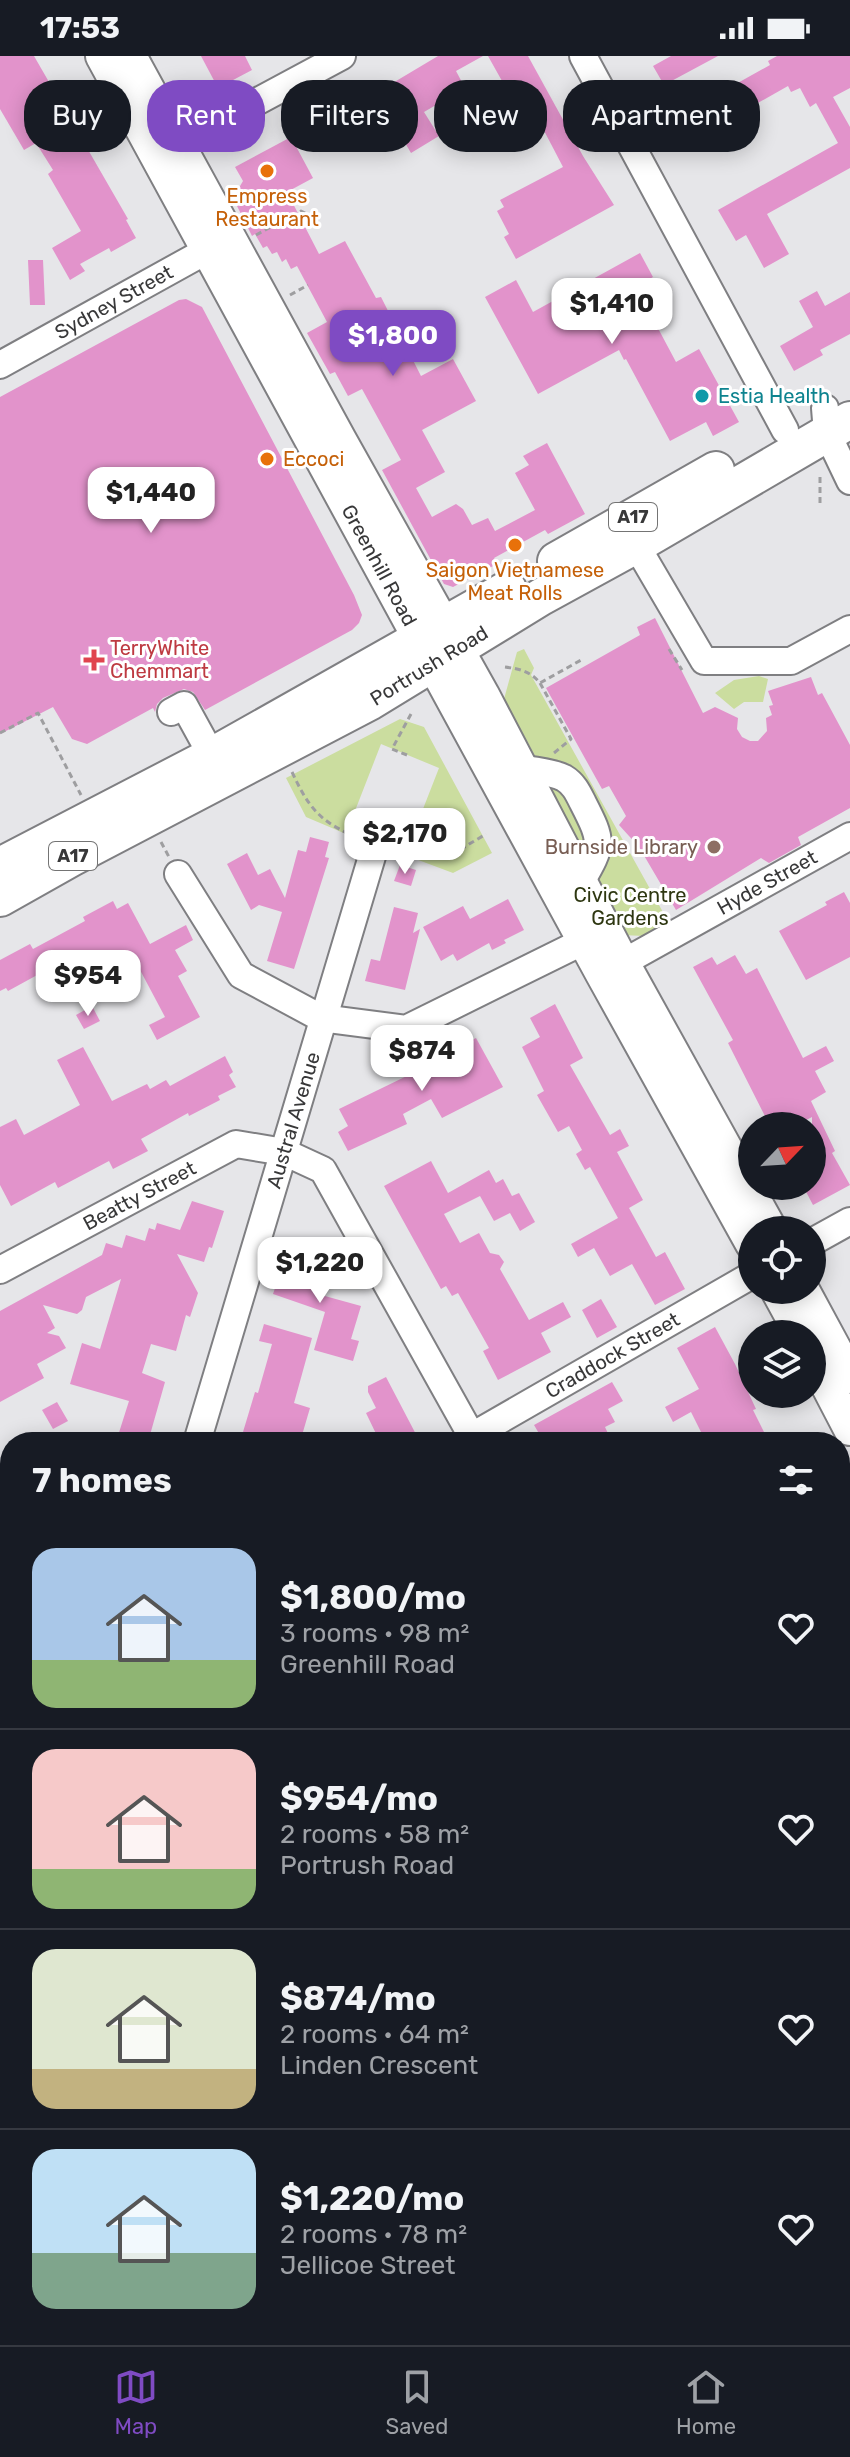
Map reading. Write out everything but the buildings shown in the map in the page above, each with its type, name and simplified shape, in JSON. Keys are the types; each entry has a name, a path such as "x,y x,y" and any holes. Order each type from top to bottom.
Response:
{"highway":[{"name":"Portrush Road","path":"0,898 148,817 298,741 438,645 785,430 838,414"},
{"name":"Portrush Road","path":"0,866 212,756 541,597 636,545 838,414"}],"main road":[{"name":"Greenhill Road","path":"102,56 229,243"},
{"name":"Greenhill Road","path":"130,56 147,87"},
{"name":"Greenhill Road","path":"182,152 438,645 584,941 612,968 763,1216"},
{"name":"Greenhill Road","path":"438,645 533,764 612,968 738,1216"},
{"path":"811,1304 850,1377"},
{"path":"826,1383 850,1429"}],"street":[{"path":"265,97 342,56"},
{"path":"583,56 785,430"},
{"name":"Sydney Street","path":"0,365 229,243"},
{"path":"838,414 850,481"},
{"path":"636,545 704,661 791,661 850,629"},
{"path":"171,712 184,705 212,756"},
{"name":"Hyde Street","path":"612,968 850,836"},
{"name":"Austral Avenue","path":"200,1432 321,1018 376,843"},
{"path":"178,874 241,975 321,1018 406,1029 584,941"},
{"name":"Beatty Street","path":"0,1270 236,1144 284,1152 323,1170 470,1432"},
{"path":"826,1234 850,1221"},
{"name":"Craddock Street","path":"486,1432 738,1283"}],"path":[{"path":"230,204 249,193"},
{"path":"229,243 301,211 318,220"},
{"path":"283,299 308,285"},
{"path":"820,473 820,503"},
{"path":"540,683 583,659"},
{"path":"505,667 533,675 571,739 533,764"},
{"path":"0,733 38,713 81,795"},
{"path":"407,755 392,749 411,714"},
{"path":"292,772 311,808 328,824 349,834"},
{"path":"148,817 178,874"},
{"path":"403,844 451,855 486,834"}],"green space":[{"name":"Civic Centre Gardens","path":"524,649 534,668 531,675 669,923 644,936 622,935 539,780 535,756 504,699 517,652"},
{"path":"759,676 768,679 763,702 744,702 734,709 715,693 734,680"},
{"path":"400,719 424,727 492,853 453,873 405,855 439,768 381,744 346,834 306,817 286,778"}],"place":[{"name":"Empress Restaurant","path":"267,171"},
{"name":"Estia Health","path":"702,396"},
{"name":"Eccoci","path":"267,459"},
{"name":"Saigon Vietnamese Meat Rolls","path":"515,545"},
{"name":"TerryWhite Chemmart","path":"94,660"},
{"name":"Burnside Library","path":"714,847"}]}
